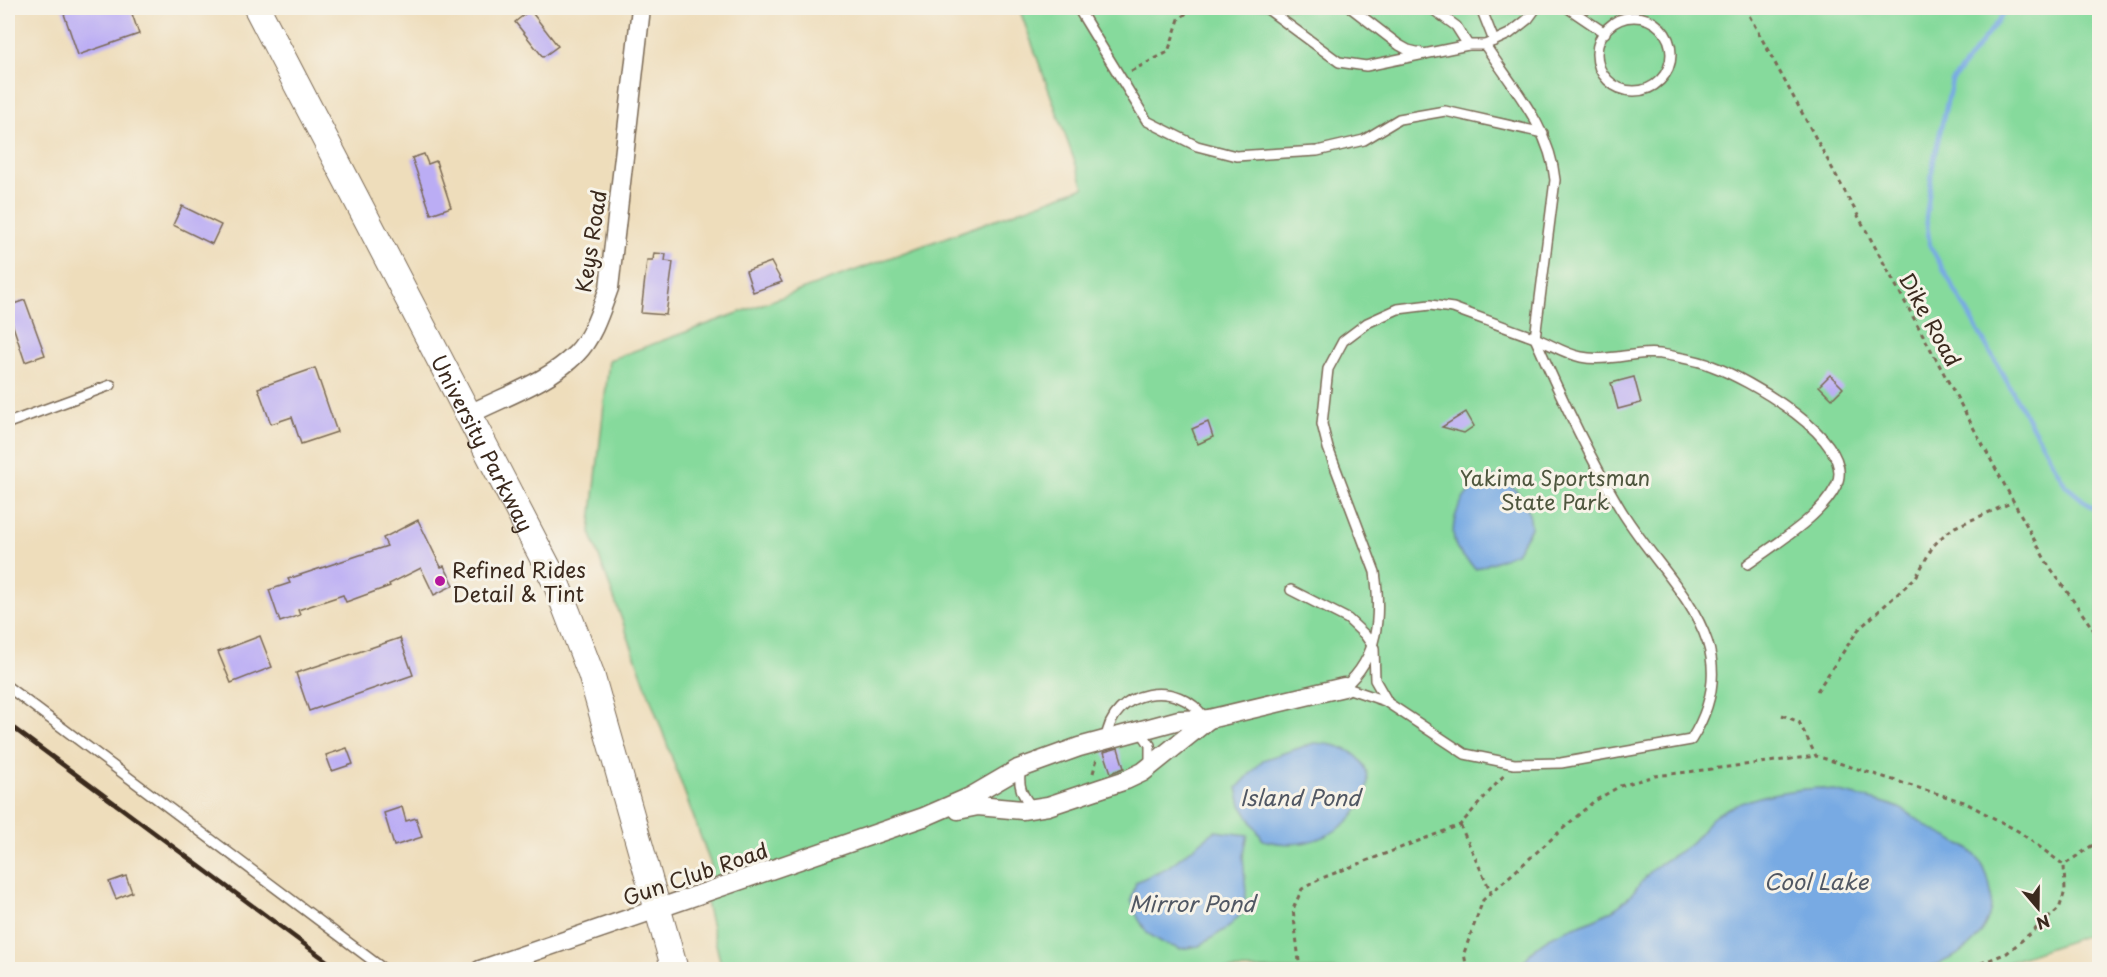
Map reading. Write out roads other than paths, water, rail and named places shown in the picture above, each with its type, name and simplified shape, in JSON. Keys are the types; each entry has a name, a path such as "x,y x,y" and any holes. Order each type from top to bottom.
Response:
{"main road":[{"name":"University Parkway","path":"257,8 556,583 591,674 675,969"}],"street":[{"name":"Keys Road","path":"470,414 555,371 577,353 601,311 609,288 641,8"},
{"name":"Gun Club Road","path":"480,969 658,910 924,817 970,797 1021,768 1099,742 1179,720 1207,719 1344,687"},
{"name":"Gun Club Road","path":"924,817 978,806 1033,808 1048,806 1126,780 1149,767 1207,719"}],"lane":[{"path":"1078,8 1147,122 1197,146 1236,156 1317,151 1364,140 1399,119 1445,111 1543,133"},
{"path":"1266,8 1339,62 1366,66 1468,45 1489,43 1509,33 1528,19 1536,8"},
{"path":"1351,8 1408,50 1428,55"},
{"path":"1431,8 1456,26 1468,45"},
{"path":"1374,648 1358,675 1344,687 1388,703 1465,754 1514,764 1561,764 1691,740 1704,718 1713,664 1704,630 1683,591 1621,511 1598,472 1577,433 1535,338 1555,180 1552,156 1543,133 1489,43 1481,8"},
{"path":"1568,8 1605,33"},
{"path":"1635,17 1649,20 1661,28 1669,40 1672,55 1668,69 1660,81 1648,89 1634,91 1620,88 1608,80 1600,68 1597,54 1605,33 1621,20 1635,17"},
{"path":"1388,703 1379,690 1373,672 1377,590 1375,572 1328,448 1322,424 1328,369 1343,341 1367,322 1398,309 1430,305 1453,308 1582,357 1650,353 1711,365 1759,389 1791,410 1816,431 1831,449 1838,463 1839,476 1836,486 1819,510 1748,564"},
{"path":"8,423 111,385"},
{"path":"1291,590 1348,619 1365,635 1374,648"},
{"path":"8,687 386,969"},
{"path":"1099,742 1118,710 1131,700 1151,694 1171,694 1186,699 1207,719"},
{"path":"1140,730 1150,745 1149,767"},
{"path":"1021,768 1019,783 1022,794 1033,808"}],"water":[{"path":"1496,477 1511,486 1522,497 1526,504 1531,528 1516,553 1476,569 1456,548 1453,533 1454,522 1462,501 1469,492 1486,479"},
{"name":"Island Pond","path":"1314,743 1345,749 1363,764 1368,782 1362,803 1347,822 1324,836 1296,843 1263,840 1241,805 1237,788 1263,760"},
{"name":"Cool Lake","path":"1819,788 1899,808 1931,829 1965,847 1976,856 1990,884 1991,909 1984,927 1971,945 1943,962 1921,970 1520,969 1528,956 1549,938 1620,905 1652,870 1688,845 1719,813 1759,797"},
{"name":"Mirror Pond","path":"1215,831 1248,835 1243,856 1246,893 1242,913 1229,927 1199,946 1180,949 1163,943 1147,933 1138,918 1131,900 1136,882 1168,867"}],"waterway":[{"path":"2008,8 1952,81 1934,158 1926,218 1930,246 2066,486 2100,514"}],"railway":[{"path":"8,724 339,970"}],"place":[{"name":"Refined Rides Detail & Tint","path":"440,581"}],"park label":[{"name":"Yakima Sportsman State Park","path":"1555,489"}]}
